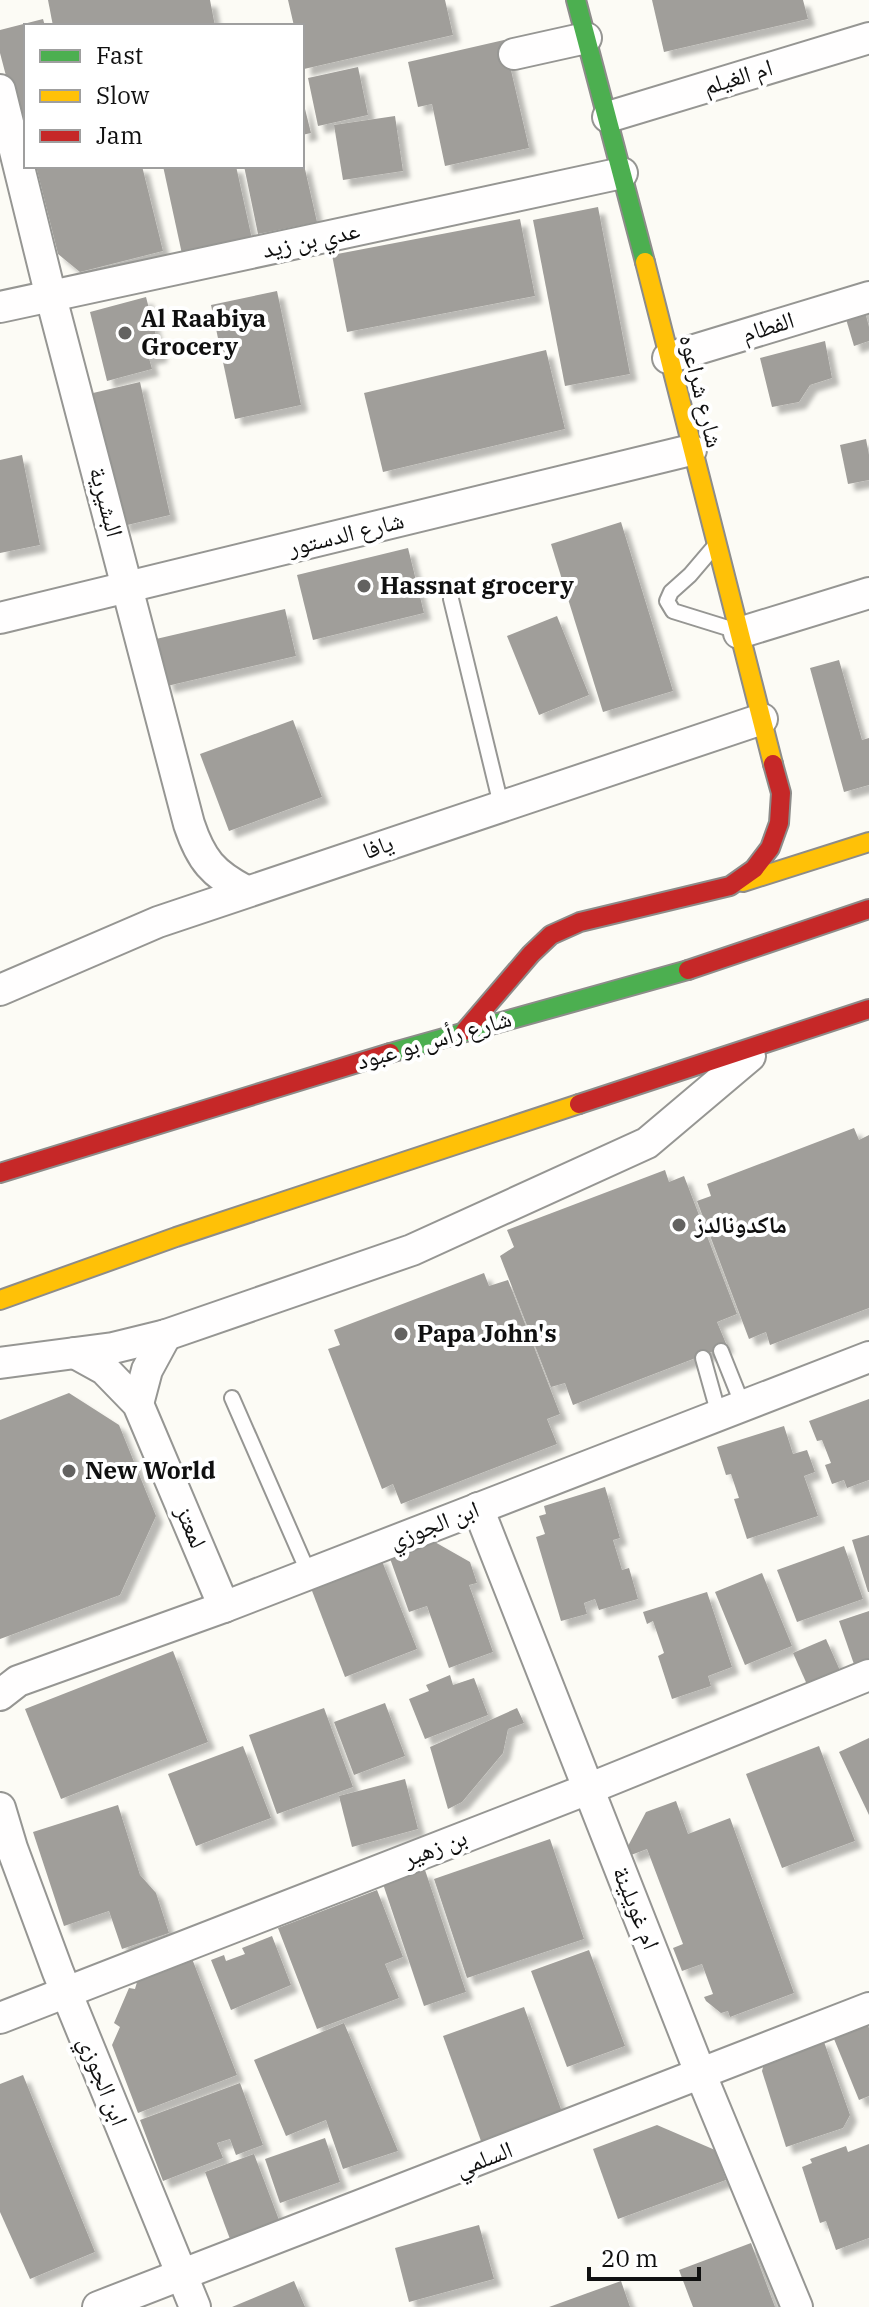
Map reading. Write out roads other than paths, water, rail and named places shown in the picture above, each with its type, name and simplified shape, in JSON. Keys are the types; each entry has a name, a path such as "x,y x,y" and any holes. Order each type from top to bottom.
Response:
{"main road":[{"name":"شارع شراعوه","path":"465,1031 551,935 580,922 730,886 758,866 769,852 779,828 781,793 576,0"},
{"name":"شارع شراعوه","path":"781,793 797,815"},
{"path":"834,834 869,841"},
{"path":"730,886 869,841"},
{"name":"شارع رأس بو عبود","path":"0,1173 465,1031 717,962 869,909"},
{"path":"0,1300 176,1237 869,1009"}],"street":[{"path":"514,54 586,38"},
{"name":"ام الغيلم","path":"608,117 869,38"},
{"name":"البشيرية","path":"0,90 51,297 196,846 208,865 225,881 246,891"},
{"name":"عدي بن زيد","path":"0,307 622,173"},
{"name":"الفطام","path":"668,358 869,297"},
{"name":"شارع الدستور","path":"0,618 691,450"},
{"path":"739,633 869,593"},
{"name":"يافا","path":"0,990 158,922 762,719"},
{"path":"0,1363 113,1348 166,1335 412,1250 647,1143 760,1047"},
{"path":"138,1404 147,1370 166,1335"},
{"name":"لمعتز","path":"75,1353 119,1381 138,1404 224,1607"},
{"name":"ابن الجوزي","path":"0,1695 18,1681 224,1607 869,1357"},
{"name":"ام غويلينة","path":"478,1508 701,2075 797,2307"},
{"name":"بن زهير","path":"0,2018 588,1789 869,1675"},
{"name":"ابن الجوزي","path":"0,1808 6,1851 67,1991 195,2307"},
{"name":"السلمي","path":"98,2307 869,2008"}],"lane":[{"path":"716,545 671,592 667,601 673,611 739,633"},
{"path":"451,599 501,805"},
{"path":"721,1351 731,1411"},
{"path":"703,1358 731,1411"},
{"path":"232,1398 309,1574"}],"place":[{"name":"Al Raabiya Grocery","path":"125,333"},
{"name":"Hassnat grocery","path":"364,586"},
{"name":"ماكدونالدز","path":"679,1225"},
{"name":"Papa John's","path":"401,1334"},
{"name":"New World","path":"69,1471"}]}
